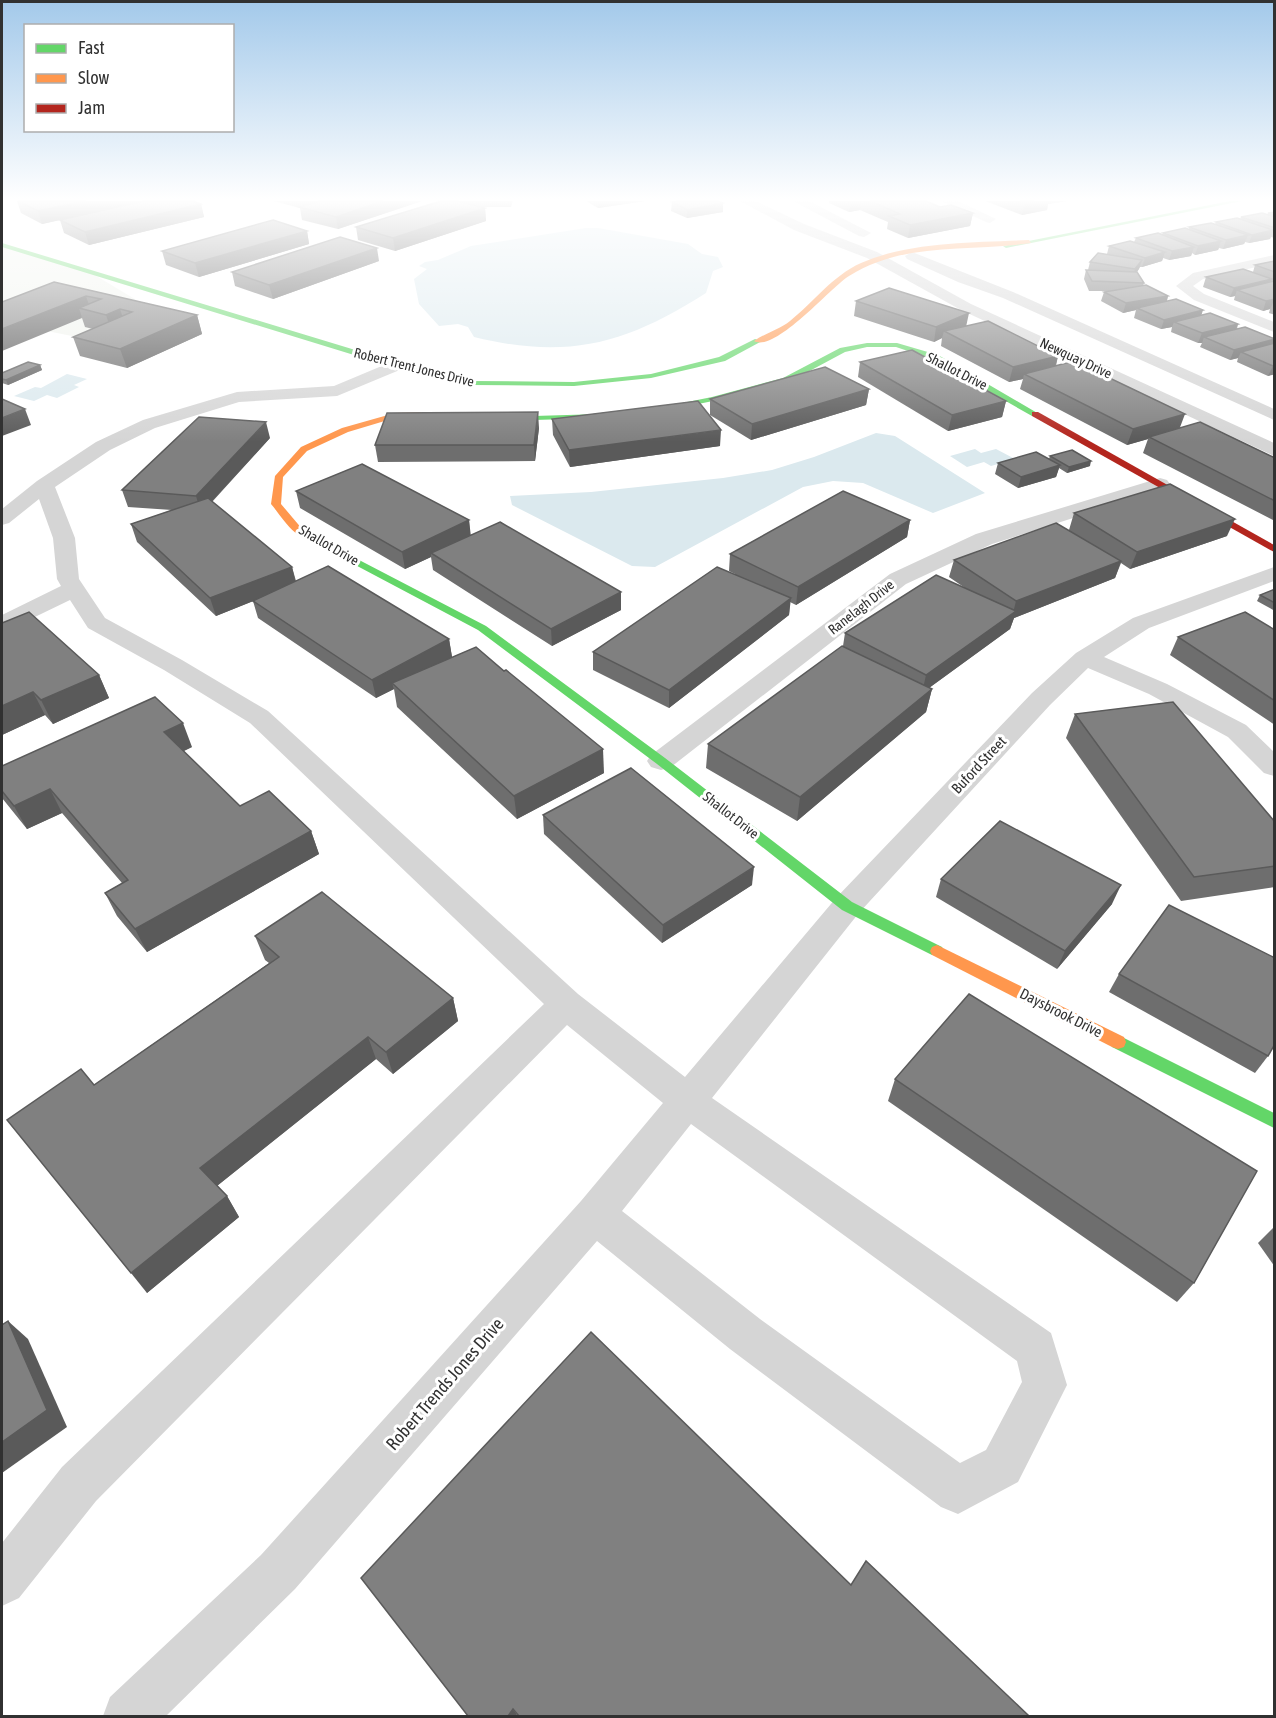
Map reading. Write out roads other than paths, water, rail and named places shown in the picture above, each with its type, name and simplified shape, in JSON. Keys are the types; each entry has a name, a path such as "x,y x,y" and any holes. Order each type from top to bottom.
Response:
{"street":[{"name":"Robert Trent Jones Drive","path":"121,281 396,365 472,383 574,384 651,376 722,359 786,328 838,281"},
{"name":"Robert Trent Jones Drive","path":"820,297 863,281"},
{"name":"Newquay Drive","path":"921,281 966,307 1275,450"},
{"name":"Newquay Drive","path":"972,281 1042,310 1275,415"},
{"path":"1190,281 1183,286 1199,297 1275,327"},
{"path":"996,321 1042,310"},
{"name":"Shallot Drive","path":"475,414 534,418 633,415 713,399 786,380 843,350 867,345 897,345 935,357 1275,549"},
{"path":"2,519 44,485 103,446 149,424 199,407 231,411 260,402 306,405 396,365"},
{"name":"Shallot Drive","path":"442,414 398,415 345,430 304,449 279,476 276,504 300,532 482,628 661,761 848,906"},
{"name":"Ranelagh Drive","path":"661,761 898,579 984,538 1160,484"},
{"path":"44,485 63,538 68,579 96,623 173,665 259,717 566,1004 688,1101 1036,1348 1045,1385 1002,1466 958,1490 745,1334 595,1214"},
{"name":"Buford Street","path":"742,1033 848,906 1041,699 1085,658 1141,623 1275,574"},
{"path":"2,624 74,589"},
{"path":"1085,658 1158,689 1237,731 1275,767"},
{"name":"Daysbrook Drive","path":"848,906 1275,1121"},
{"path":"2,1581 79,1484 566,1004"},
{"name":"Robert Trends Jones Drive","path":"129,1716 278,1572 595,1214 742,1033"}]}
